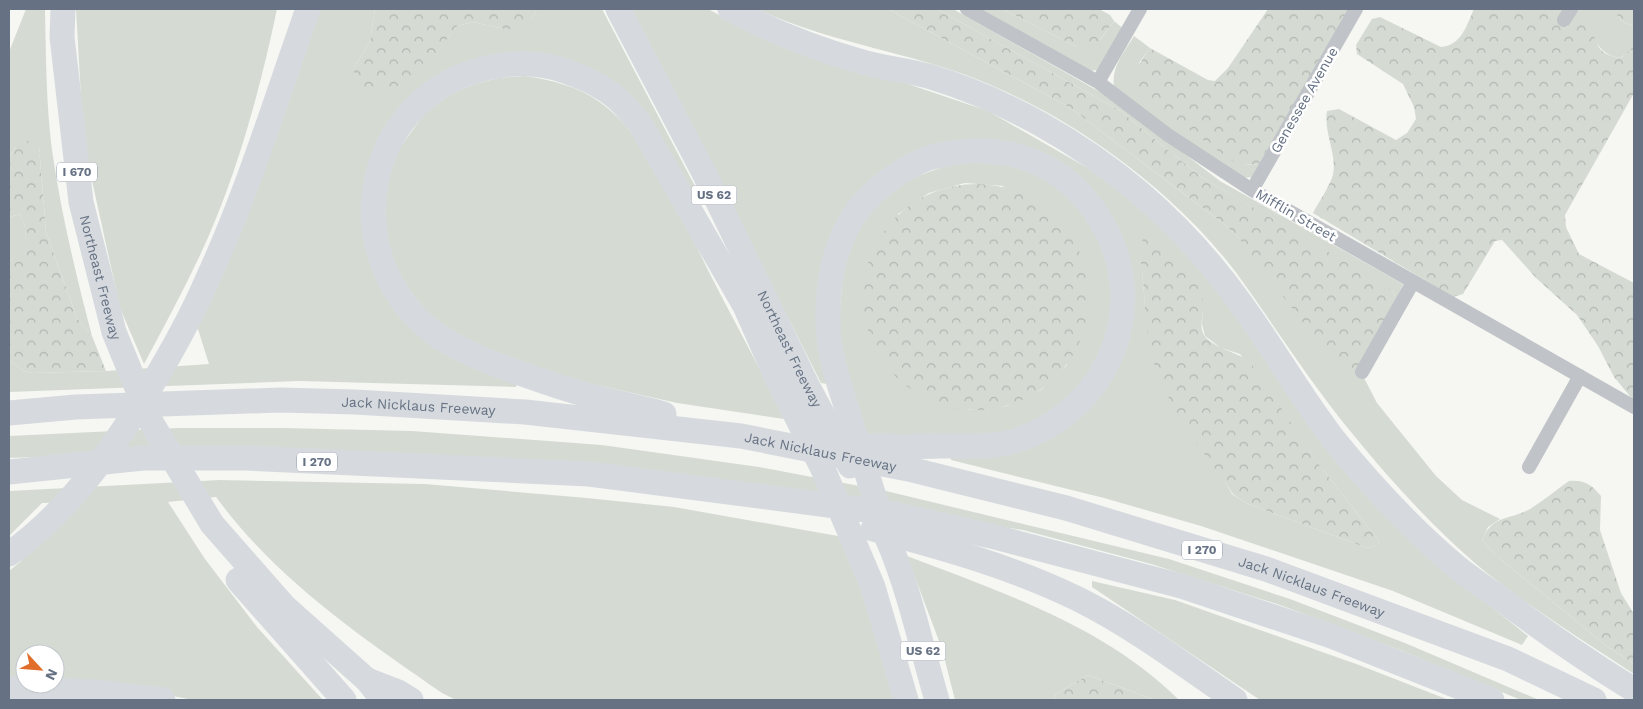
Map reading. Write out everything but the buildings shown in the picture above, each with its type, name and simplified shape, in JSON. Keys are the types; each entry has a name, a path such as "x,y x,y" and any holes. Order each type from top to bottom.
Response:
{"highway":[{"name":"Northeast Freeway","path":"63,9 62,37 81,202 114,332 151,422 212,524"},
{"path":"274,106 289,9"},
{"path":"13,552 75,494 123,432 180,338 208,278 252,172 308,9"},
{"name":"Northeast Freeway","path":"618,9 703,171 806,383 886,535 909,602 937,700"},
{"path":"730,9 799,41 859,61 928,76 995,101 1059,135 1114,173 1169,220 1213,267 1241,303 1292,382 1366,478 1453,564 1567,648 1634,690"},
{"path":"742,436 629,404 587,395 527,376 451,344 423,323 404,303 392,286 378,249 374,230 374,189 378,169 386,148 397,130 416,106 438,87 466,74 496,65 525,63 558,69 588,79 615,96 639,122 745,306 776,376 823,469 874,587 906,700"},
{"path":"795,446 978,446 1018,440 1047,428 1072,409 1100,377 1118,340 1122,320 1122,276 1112,240 1094,210 1079,190 1061,176 1020,156 982,150 952,152 924,160 893,176 866,198 845,228 834,264 828,297 829,340 840,387 886,535"},
{"name":"Jack Nicklaus Freeway","path":"9,413 76,407 280,400 345,401 525,412 742,436 914,470 1066,508 1266,569 1508,659 1594,700"},
{"name":"I 270","path":"9,472 143,458 246,458 589,474 676,484 785,501 890,513 991,536 1182,586 1331,636 1492,700"},
{"path":"785,501 827,517 955,551 1052,587 1128,628 1235,700"},
{"path":"212,524 284,606 367,680 383,700"},
{"path":"212,524 236,578 344,700"},
{"path":"367,680 398,692 411,700"},
{"path":"9,689 94,692 163,700"}],"street":[{"name":"Mifflin Street","path":"967,9 1098,82 1168,135 1252,190 1634,407"},
{"path":"1098,82 1140,9"},
{"name":"Genessee Avenue","path":"1252,190 1356,9"},
{"path":"1362,372 1413,282"},
{"path":"1528,467 1580,376"}],"green space":[{"path":"26,9 45,9 47,97 52,150 69,244 92,336 77,318 46,232 39,146 16,147 9,158 9,52"},
{"path":"76,9 277,9 251,116 225,195 199,257 144,364 120,308 89,167 82,115"},
{"path":"317,9 375,9 370,41 354,68 420,74 457,26 473,22 504,29 532,19 537,9 602,9 697,190 691,193 642,116 511,58 395,121 377,275 517,381 516,387 299,381 9,392 9,360 24,371 32,373 106,371 209,364 196,323"},
{"path":"375,9 537,9 532,19 517,29 504,29 473,22 457,26 421,74 401,85 373,93 360,88 354,78 354,68 370,41"},
{"path":"629,9 708,9 745,29 988,111 1091,170 1136,204 1191,257 1439,565 1528,636 1522,645 1393,591 1201,526 1104,498 951,460 951,455 1019,448 1126,341 1097,202 974,144 849,209 833,385 821,383 717,177","holes":["1141,254 1203,302 1202,324 1205,336 1221,348 1240,354 1320,466 1379,541 1378,545 1367,548 1246,503 1232,494 1154,362 1145,307"]},
{"path":"757,9 888,9 1069,107 1224,224 1358,366 1377,403 1436,476 1462,500 1500,519 1488,527 1482,540 1498,557 1608,647 1634,664 1634,674 1514,594 1459,549 1410,501 1336,413 1222,255 1178,208 1129,167 1059,119 1002,90 963,74 807,29"},
{"path":"888,9 937,9 1119,110 1200,176 1388,287 1393,291 1396,299 1358,366 1352,372 1342,374 1238,237 1224,224 1069,107"},
{"path":"937,9 953,9 1114,100 1220,181 1403,284 1396,299 1393,291 1200,176 1119,110"},
{"path":"979,9 1002,9 1077,47 1101,39 1114,21 1125,30 1098,70 1089,71"},
{"path":"1002,9 1099,9 1110,15 1114,21 1103,37 1095,43 1090,46 1077,47"},
{"path":"1268,9 1349,9 1259,164 1243,165 1230,160 1137,90 1136,78 1140,63 1150,48 1208,80 1215,81 1228,68"},
{"path":"1474,9 1566,9 1560,20 1567,27 1577,22 1586,26 1598,46 1605,53 1621,58 1634,46 1634,93 1565,215 1566,227 1579,254 1634,283 1634,401 1614,377 1598,346 1577,315 1536,278 1502,240 1495,241 1463,294 1453,297 1313,213 1332,178 1334,170 1327,128 1327,111 1339,109 1396,140 1407,133 1416,119 1414,107 1403,84 1357,54 1356,45 1372,19 1380,17 1441,47 1454,43 1459,39"},
{"path":"1577,9 1617,9 1617,15 1625,23 1634,26 1633,49 1620,58 1614,56 1600,48 1588,28 1567,27"},
{"path":"1617,9 1634,9 1634,26 1625,23 1617,15"},
{"path":"1134,36 1150,48 1139,63 1243,165 1259,164 1252,177 1243,178 1199,152 1114,86 1117,66"},
{"path":"524,76 574,88 592,97 619,119 635,138 665,183 784,419 677,403 579,381 469,344 435,323 393,268 386,243 385,189 396,153 425,113 451,94 475,84 499,78"},
{"path":"30,140 39,146 46,232 77,318 92,336 106,371 32,373 24,371 9,360 9,262 15,258 23,247 25,227 20,214 9,217 9,158 16,147"},
{"path":"957,162 996,162 1023,168 1052,183 1071,196 1104,246 1115,295 1104,350 1076,395 1021,429 968,437 866,434 839,346 836,321 843,256 868,213 909,179","holes":["965,183 1003,186 1067,365 1041,390 1007,406 970,410 934,402 898,214 929,193"]},
{"path":"976,184 998,186 1019,193 1039,203 1056,217 1070,234 1080,254 1087,275 1089,297 1087,319 1080,340 1070,360 1056,377 1039,391 1019,401 998,408 976,410 954,408 933,401 913,391 896,377 882,360 872,340 865,319 863,297 865,275 872,254 882,234 896,217 913,203 933,193 954,186"},
{"path":"20,214 25,227 25,240 20,253 9,262 9,217"},
{"path":"1149,234 1175,254 1196,280 1203,301 1202,331 1204,335 1219,347 1239,355 1250,362 1320,466 1379,541 1378,545 1367,548 1246,503 1233,494 1178,415 1154,363 1148,333 1141,257 1141,245 1145,235"},
{"path":"177,428 412,431 602,445 759,467 886,491 1169,559 1290,599 1405,643 1539,700 1521,700 1400,650 1280,605 1151,564 1023,530 894,511 248,448 9,458 9,436"},
{"path":"220,480 425,484 674,507 838,536 865,595 895,700 456,700 411,672 350,628 292,580 240,527 216,497 168,502 205,559 257,627 323,700 193,700 158,693 65,685 65,644 15,644 15,682 9,682 9,571 20,562 76,502 42,503 9,536 9,491"},
{"path":"1569,481 1579,481 1587,484 1594,488 1601,496 1600,530 1621,593 1634,614 1634,664 1608,647 1498,557 1482,540 1486,532 1496,522 1530,509"},
{"path":"907,556 1016,598 1086,632 1119,651 1150,674 1179,700 1155,700 1088,675 1056,694 1054,700 955,700 942,649"},
{"path":"1092,581 1175,600 1359,665 1449,700 1260,700 1092,587"},
{"path":"1088,675 1155,700 1054,700 1056,694"}]}
